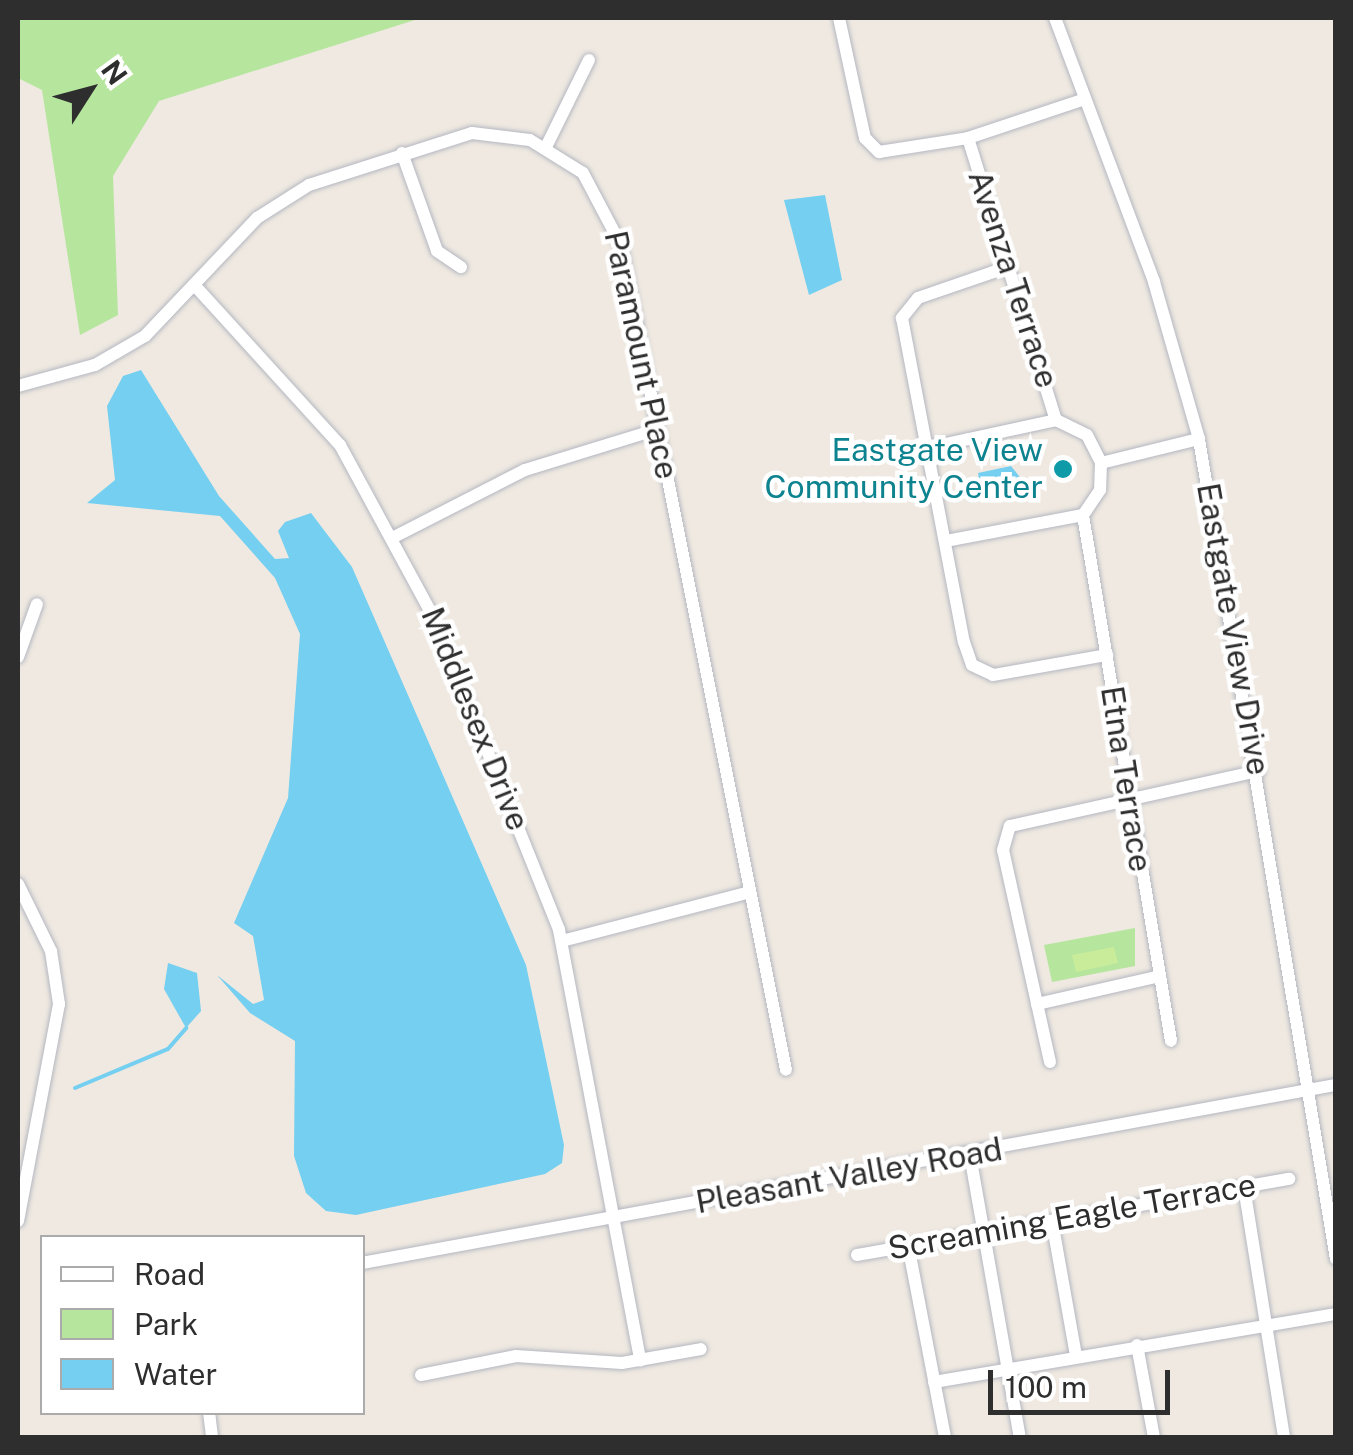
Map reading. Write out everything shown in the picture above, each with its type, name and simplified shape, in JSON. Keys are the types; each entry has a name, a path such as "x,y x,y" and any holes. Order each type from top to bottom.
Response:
{"street":[{"path":"839,18 869,144 886,154 968,138 1085,99"},
{"name":"Eastgate View Drive","path":"1055,18 1154,282 1199,439 1259,770 1336,1259"},
{"path":"546,147 590,60"},
{"name":"Paramount Place","path":"18,386 121,352 197,288 289,194 402,153 472,133 546,147 583,173 614,220 786,1070"},
{"name":"Avenza Terrace","path":"968,138 1056,420"},
{"path":"402,153 437,252 461,267"},
{"path":"1008,267 918,298 904,312 946,540 978,670 1107,656"},
{"name":"Middlesex Drive","path":"197,288 313,409 396,536 562,941 640,1360"},
{"path":"927,448 1056,420 1087,434 1101,462 1100,490 1084,516 946,540"},
{"path":"396,536 524,470 658,429"},
{"path":"1101,462 1199,439"},
{"name":"Etna Terrace","path":"1084,516 1126,796 1171,1041"},
{"path":"18,657 37,604"},
{"path":"1050,1062 1006,833 1024,817 1259,770"},
{"path":"18,884 51,950 59,1004 18,1221"},
{"path":"562,941 750,892"},
{"path":"1037,1004 1160,976"},
{"name":"Pleasant Valley Road","path":"365,1262 970,1155 1336,1085"},
{"path":"970,1155 1020,1438"},
{"name":"Screaming Eagle Terrace","path":"856,1255 1288,1179"},
{"path":"1244,1187 1284,1438"},
{"path":"1052,1221 1076,1356"},
{"path":"908,1245 945,1438"},
{"path":"934,1382 1336,1314"},
{"path":"1137,1346 1154,1438"},
{"path":"421,1376 516,1356 640,1360 701,1349"}],"green space":[{"path":"18,18 421,18 159,101 113,176 118,315 80,335 42,90 18,78"},
{"path":"1135,928 1135,966 1052,982 1044,945"},
{"path":"1114,947 1118,963 1076,972 1072,955"}],"water":[{"path":"825,195 842,280 809,295 784,200"},
{"path":"141,370 219,496 275,559 289,558 278,531 285,522 311,513 352,567 526,965 564,1145 562,1163 545,1174 356,1215 326,1211 306,1193 294,1156 295,1041 250,1013 217,975 253,1004 264,1000 253,936 234,923 288,798 300,634 275,578 220,516 87,503 115,480 107,406 123,376"},
{"path":"1011,466 1030,490 983,501 978,473"},
{"path":"168,963 197,973 201,1011 186,1028 164,989"}],"waterway":[{"path":"75,1088 168,1049 186,1028"}],"place":[{"name":"Eastgate View Community Center","path":"1063,469"}]}
